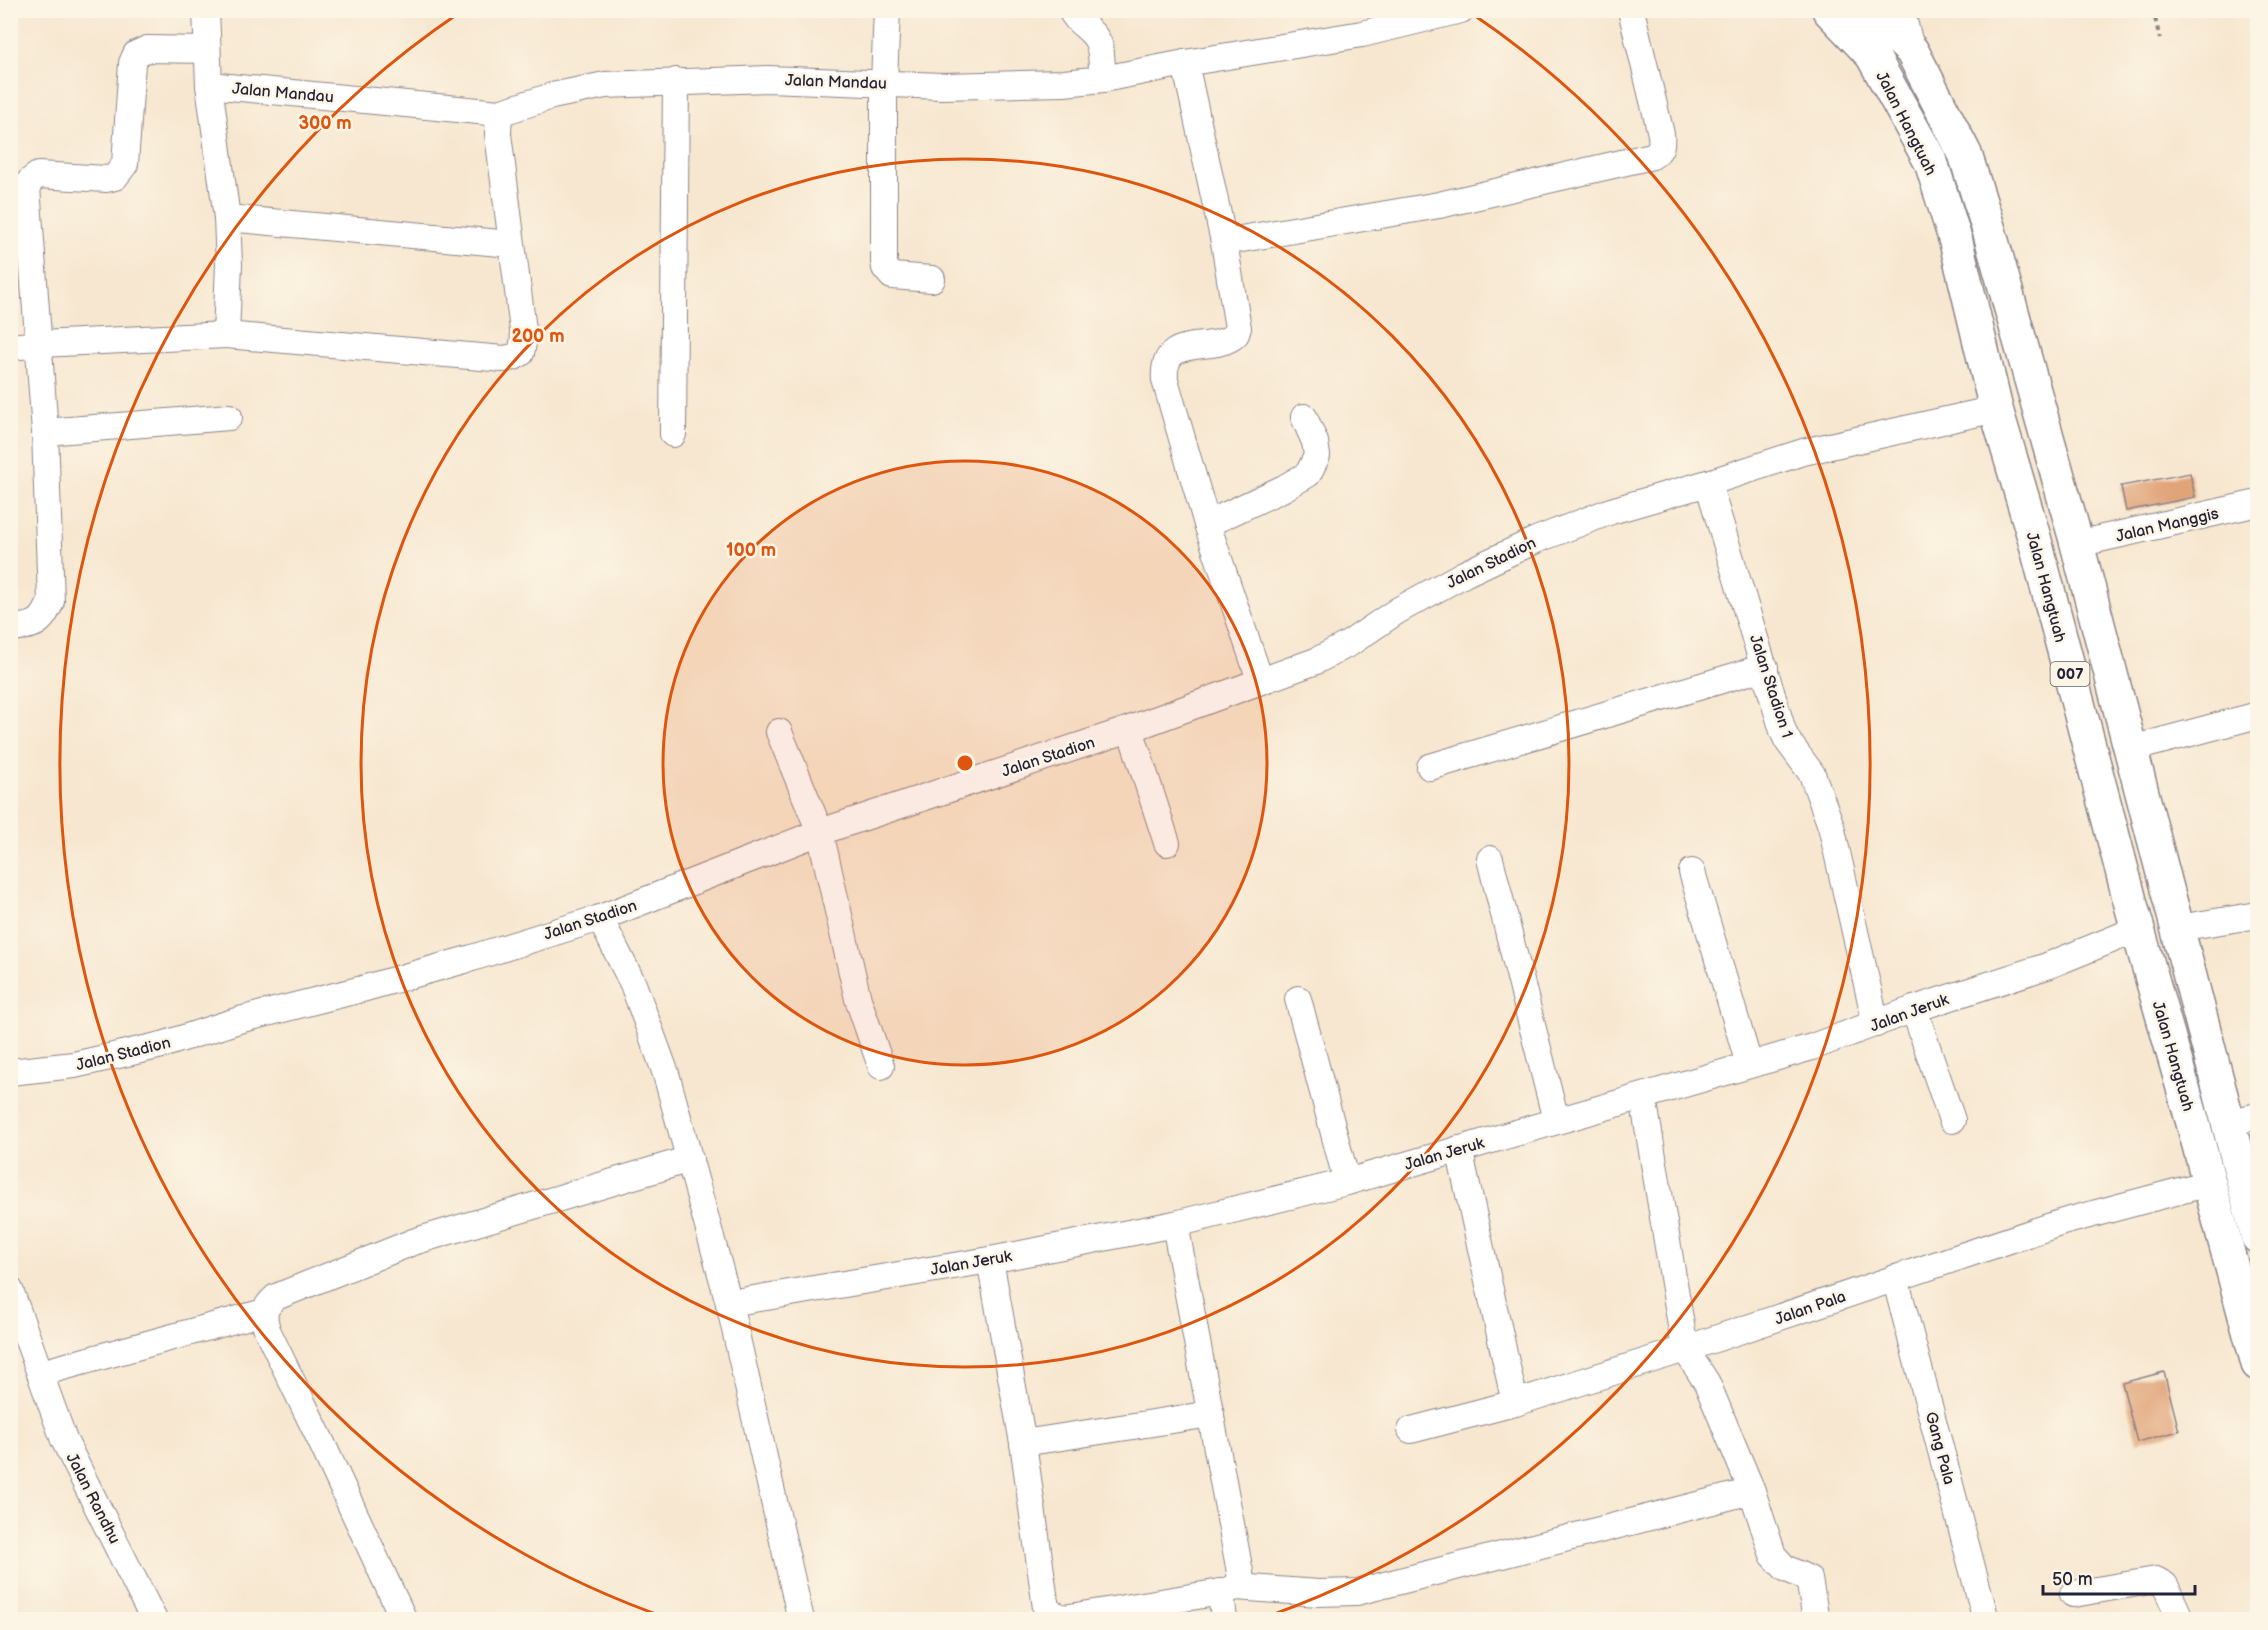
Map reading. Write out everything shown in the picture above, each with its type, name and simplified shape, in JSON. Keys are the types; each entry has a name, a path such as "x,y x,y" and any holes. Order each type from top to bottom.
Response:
{"highway":[{"name":"Jalan Hangtuah","path":"1829,10 1872,55 1931,162 1956,242 1996,409 2034,537 2138,929 2258,1364"},
{"name":"Jalan Hangtuah","path":"1868,10 1912,51 1965,154 1989,230 2077,544 2178,928 2242,1120 2258,1237"}],"street":[{"path":"206,10 209,85 227,218 229,264 226,334"},
{"path":"887,10 884,82 885,268 888,273 897,278 932,279"},
{"path":"1071,10 1078,21 1096,38 1103,79"},
{"name":"Jalan Mandau","path":"209,85 500,113 552,96 605,85 676,81 768,79 942,86 1064,83 1103,79 1362,34 1461,10"},
{"path":"1224,242 1439,205 1658,153 1661,148 1661,134 1631,10"},
{"path":"1901,10 1912,51"},
{"path":"10,628 30,627 38,623 51,601 40,344 27,187 30,181 38,175 107,179 115,177 125,164 132,63 136,54 147,48 207,50"},
{"path":"1185,63 1224,242 1238,328 1236,334 1226,341 1172,353 1166,361 1165,380 1207,524 1260,680"},
{"path":"673,434 676,81"},
{"path":"10,347 226,334 514,357 521,353 524,338 498,134 500,113"},
{"path":"227,218 511,244"},
{"name":"Jalan Stadion","path":"10,1072 74,1065 162,1045 239,1020 472,958 600,918 820,832 1130,729 1324,657 1350,643 1397,611 1464,574 1536,540 1611,511 1803,452 1996,409"},
{"path":"45,432 229,417"},
{"path":"1207,524 1236,508 1284,488 1308,474 1317,456 1315,442 1304,417"},
{"name":"Jalan Stadion 1","path":"1708,483 1766,667 1783,731 1812,774 1831,826 1876,1024"},
{"name":"Jalan Manggis","path":"2077,544 2258,504"},
{"path":"1430,767 1766,667"},
{"path":"2131,749 2258,715"},
{"path":"1130,729 1167,843"},
{"path":"779,732 820,832 858,999 881,1066"},
{"path":"1490,858 1556,1120"},
{"path":"1692,872 1749,1064"},
{"path":"2178,928 2258,915"},
{"path":"600,918 637,994 666,1074 729,1303 801,1620"},
{"name":"Jalan Jeruk","path":"729,1303 990,1260 1175,1224 1347,1182 1812,1047 1914,1009 2047,966 2138,929"},
{"path":"1298,999 1347,1182"},
{"path":"1914,1009 1952,1120"},
{"path":"1643,1097 1685,1349 1707,1383 1752,1491 1773,1555 1785,1568 1809,1579 1816,1620"},
{"path":"1459,1149 1515,1402"},
{"path":"404,1620 267,1330 264,1312 268,1304 276,1297 413,1242 690,1159"},
{"name":"Jalan Pala","path":"1411,1430 1515,1402 1685,1349 2063,1222 2209,1183"},
{"path":"1175,1224 1241,1577 1229,1590 1224,1620"},
{"path":"990,1260 1023,1443 1044,1600 1051,1613 1064,1618 1229,1590 1357,1592 1752,1491"},
{"name":"Gang Pala","path":"1895,1278 1986,1620"},
{"name":"Jalan Randhu","path":"10,1290 64,1440 154,1620"},
{"path":"41,1373 264,1312"},
{"path":"1023,1443 1210,1414"},
{"path":"2073,1594 2156,1580 2165,1585 2181,1620"}],"path":[{"path":"2153,10 2160,39"}],"building":[{"path":"2190,473 2195,497 2126,511 2121,486"},
{"path":"2164,1372 2179,1431 2137,1442 2122,1383"}]}
